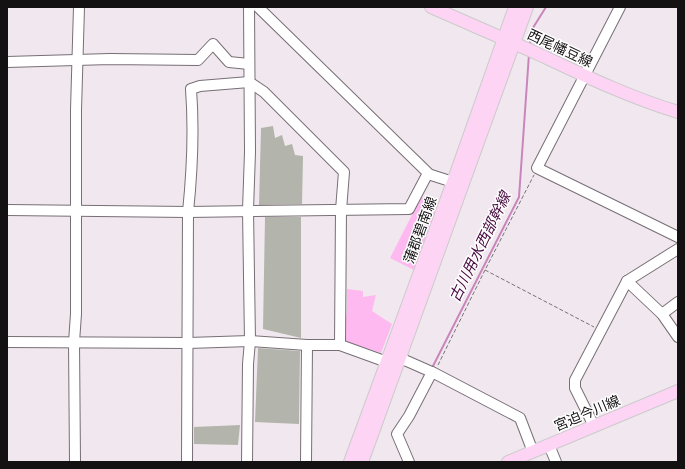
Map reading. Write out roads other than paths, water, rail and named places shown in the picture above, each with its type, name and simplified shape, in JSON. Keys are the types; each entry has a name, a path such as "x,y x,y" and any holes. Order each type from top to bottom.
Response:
{"main road":[{"name":"西尾幡豆線","path":"431,7 585,76 630,95 678,112"},
{"name":"蒲郡碧南線","path":"362,462 513,43 515,7"},
{"name":"蒲郡碧南線","path":"350,462 453,182 528,7"},
{"name":"宮迫今川線","path":"508,462 678,391"}],"street":[{"path":"75,462 74,342 76,314 77,61 79,7"},
{"path":"247,462 248,364 250,341 248,210 250,152 249,7"},
{"path":"258,7 372,117 428,174 453,182"},
{"path":"620,7 538,168 678,237"},
{"path":"7,62 198,60 213,44 229,62 249,64"},
{"path":"187,462 188,212 191,172 191,89 200,86 249,82 264,92 344,172 341,210 340,345"},
{"path":"7,210 188,212 409,209 428,174"},
{"path":"594,426 575,388 574,380 627,281 678,249"},
{"path":"627,281 662,314 678,337"},
{"path":"662,314 678,302"},
{"path":"7,342 188,343 250,341 307,345 340,345 387,362"},
{"path":"306,462 307,345"},
{"path":"400,358 433,372 520,418 533,452"},
{"path":"409,462 397,434 409,416 433,372"},
{"path":"549,445 556,462"}],"waterway":[{"name":"古川用水西部幹線","path":"530,46 531,31 546,7"},
{"name":"古川用水西部幹線","path":"432,368 519,197 529,54"}]}
